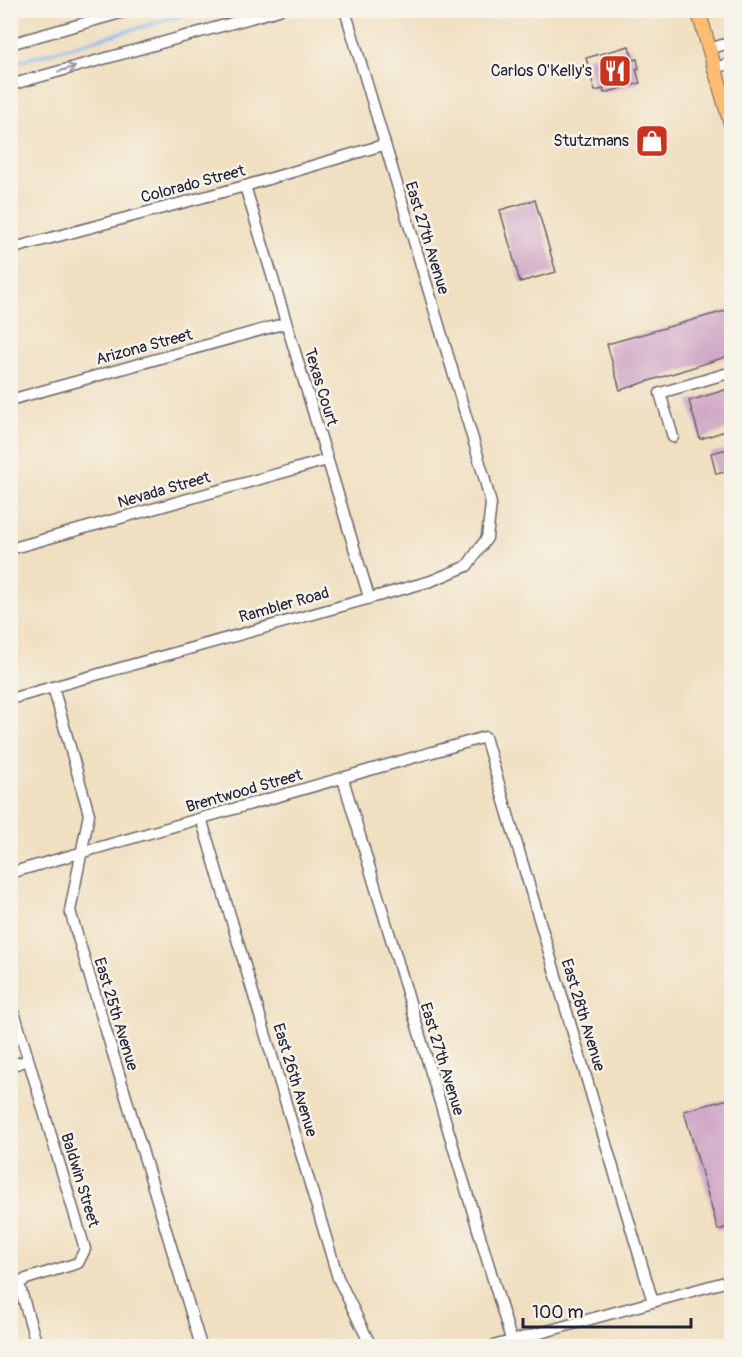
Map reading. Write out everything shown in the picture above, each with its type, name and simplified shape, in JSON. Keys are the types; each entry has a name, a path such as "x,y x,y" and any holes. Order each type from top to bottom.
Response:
{"main road":[{"path":"698,10 729,109 732,128"}],"street":[{"path":"10,44 90,16 131,10"},
{"path":"10,85 279,10"},
{"name":"East 27th Avenue","path":"345,10 383,144 483,473"},
{"path":"709,49 732,42"},
{"path":"715,68 732,63"},
{"name":"Colorado Street","path":"10,249 245,186 383,144"},
{"name":"Texas Court","path":"245,186 369,597"},
{"name":"Arizona Street","path":"10,400 286,323"},
{"path":"673,436 660,393 732,372"},
{"name":"Nevada Street","path":"10,549 327,459"},
{"name":"Rambler Road","path":"10,699 431,581 467,566 487,538 491,504 483,473"},
{"name":"East 25th Avenue","path":"53,687 88,814 70,911 201,1347"},
{"name":"Brentwood Street","path":"10,873 485,737"},
{"name":"East 28th Avenue","path":"485,737 652,1302"},
{"name":"East 27th Avenue","path":"343,779 512,1344"},
{"name":"East 26th Avenue","path":"201,818 338,1278 371,1347"},
{"name":"Baldwin Street","path":"15,1015 85,1249 78,1263 26,1279 18,1284 37,1347"},
{"path":"10,1066 28,1060"},
{"path":"493,1347 512,1344 732,1280"}],"building":[{"path":"629,46 633,60 637,59 639,68 636,69 640,83 604,93 603,89 595,91 586,58"},
{"path":"535,200 556,272 520,282 500,210"},
{"path":"732,309 732,355 620,390 607,344"},
{"path":"728,389 732,401 732,429 700,439 689,401"},
{"path":"732,448 732,470 716,474 711,453"},
{"path":"732,1098 732,1226 718,1230 684,1111"}],"waterway":[{"path":"10,64 201,10"}],"place":[{"name":"Carlos O'Kelly's","path":"615,71"},
{"name":"Stutzmans","path":"652,141"}]}
